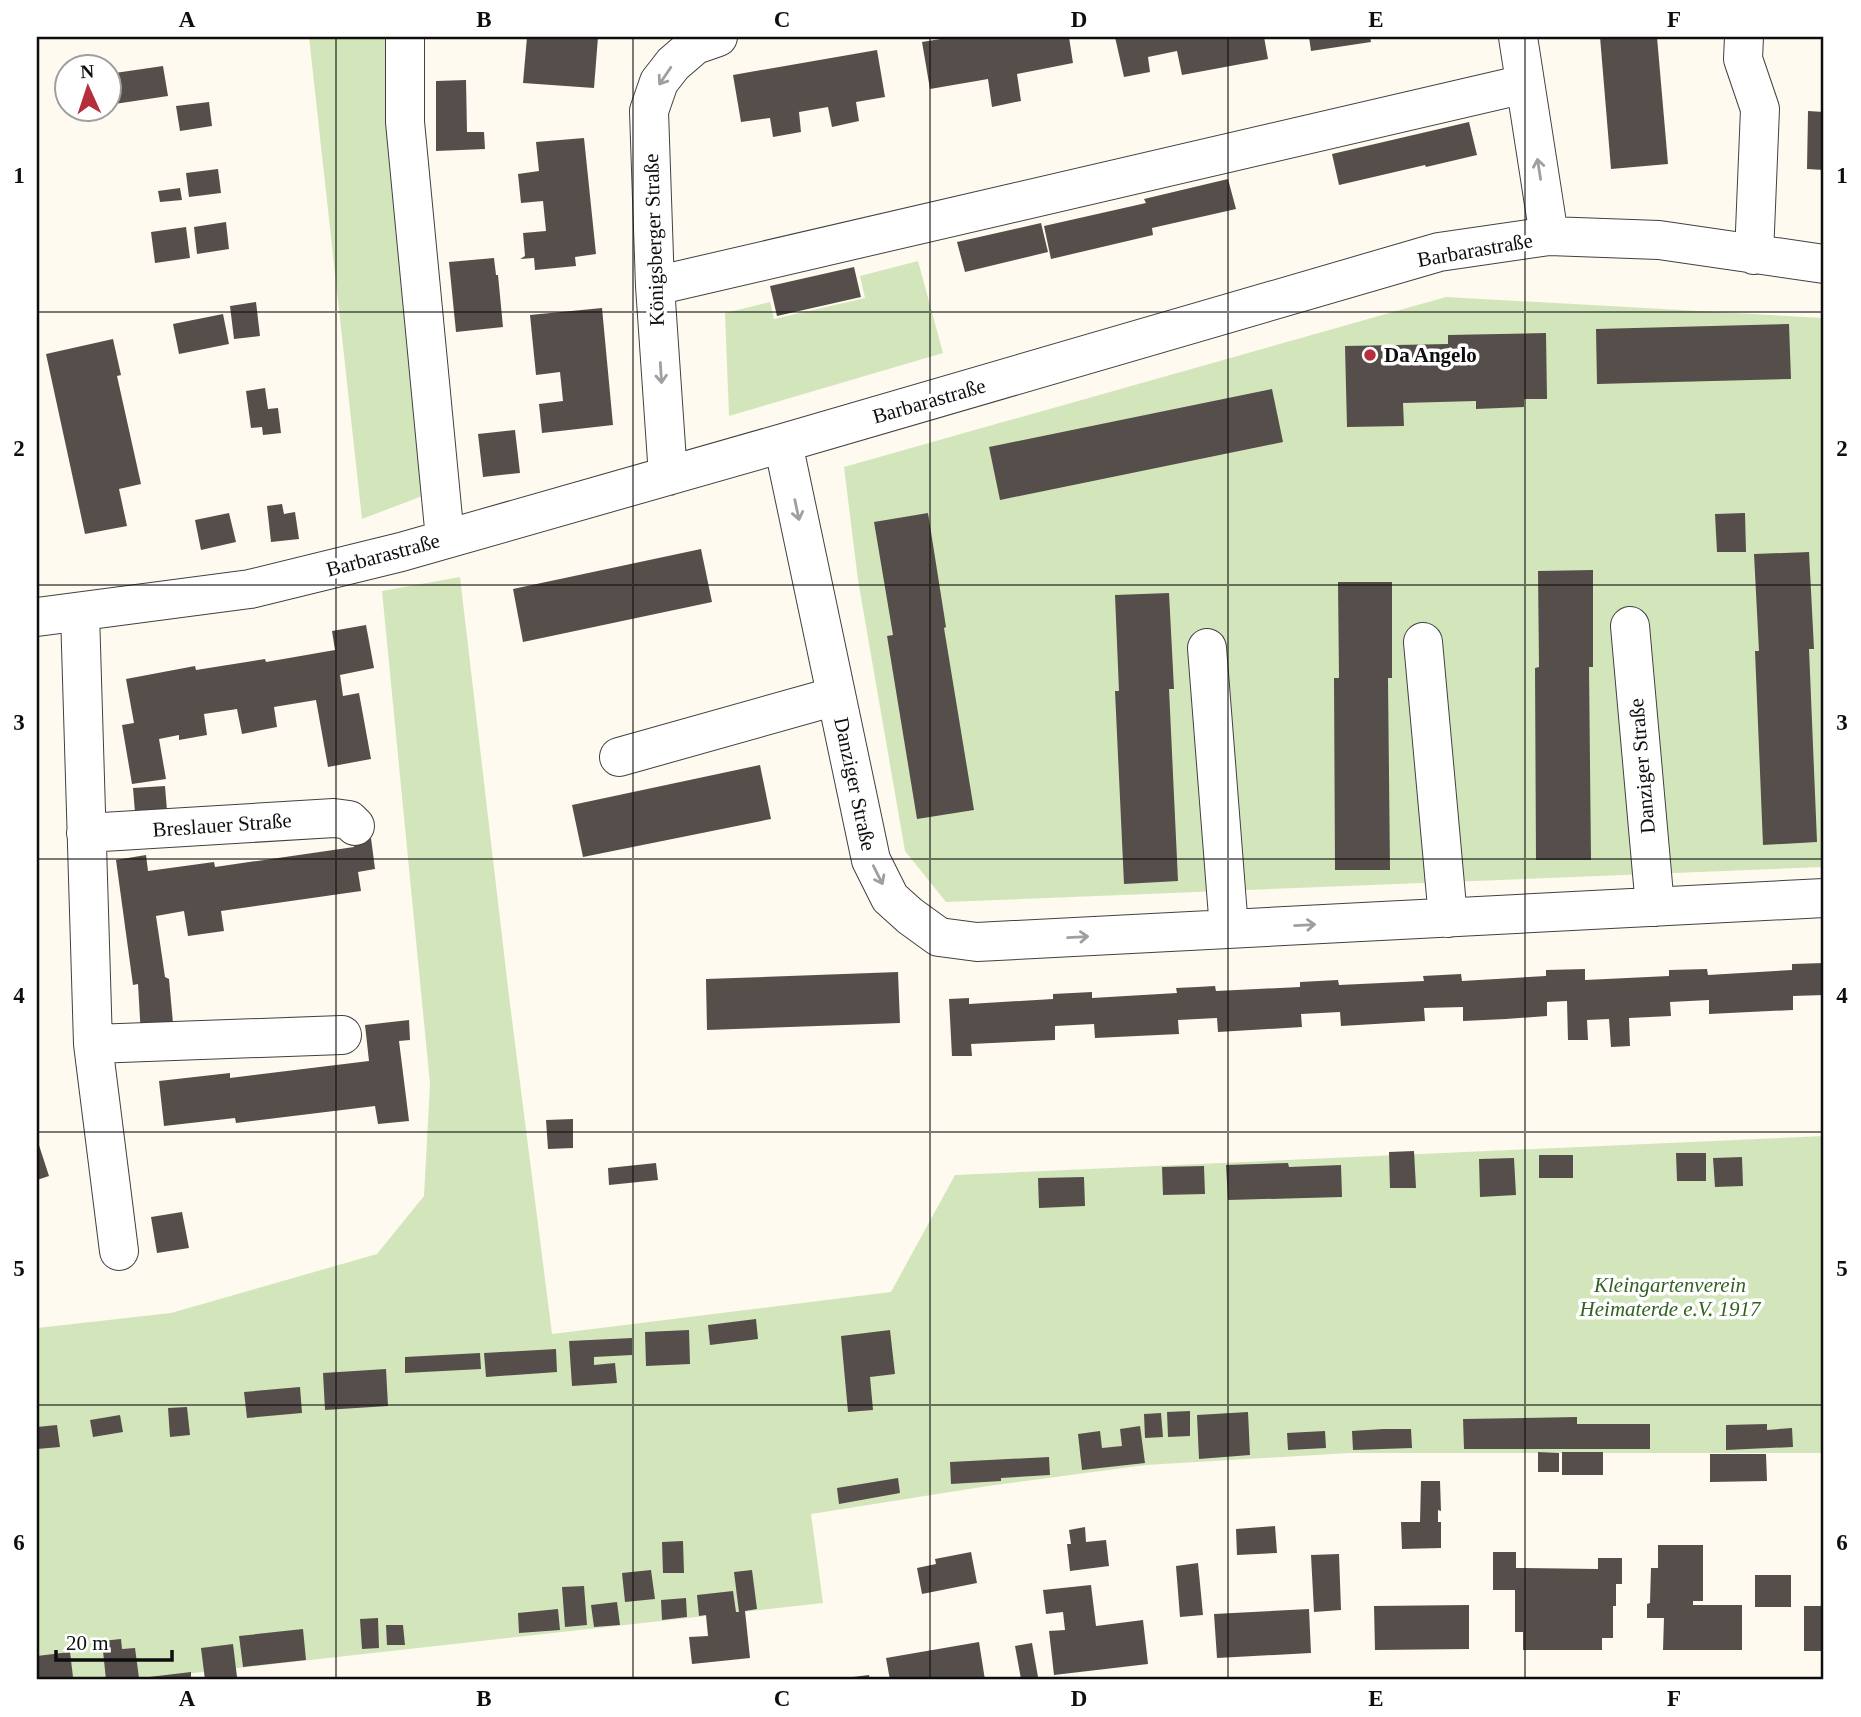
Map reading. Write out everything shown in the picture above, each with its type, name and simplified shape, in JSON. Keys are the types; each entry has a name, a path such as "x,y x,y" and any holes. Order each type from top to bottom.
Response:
{"street":[{"path":"405,37 405,122 445,539"},
{"name":"Königsberger Straße","path":"668,476 655,286 649,111 659,82 673,64 695,45 718,37"},
{"path":"1518,37 1549,236"},
{"path":"1744,37 1743,59 1760,109 1754,254"},
{"path":"655,286 1525,84"},
{"name":"Barbarastraße","path":"37,617 250,589 445,539 1439,252 1549,236 1659,240 1824,264"},
{"name":"Danziger Straße","path":"783,443 871,860 890,898 939,937 977,942 1824,898"},
{"path":"80,613 93,1044 119,1251"},
{"name":"Danziger Straße","path":"1630,626 1655,907"},
{"path":"1423,642 1448,918"},
{"path":"1207,648 1229,929"},
{"path":"619,757 836,696"},
{"name":"Breslauer Straße","path":"86,833 334,818 349,820 355,826"},
{"path":"93,1044 342,1035"}],"green space":[{"path":"309,37 387,37 425,495 362,519"},
{"path":"918,261 943,353 729,416 725,313 770,302 774,319 865,298 860,276"},
{"path":"1446,297 1824,318 1824,867 946,902 905,851 858,580 844,467"},
{"name":"Kleingartenverein Heimaterde e.V. 1917","path":"460,577 552,1334 891,1292 955,1175 1824,1136 1824,1453 1350,1453 1146,1465 811,1514 823,1603 131,1680 37,1680 37,1328 171,1313 377,1254 424,1196 430,1084 382,591"}],"building":[{"path":"527,37 598,37 594,88 523,83"},
{"path":"953,37 1069,37 1073,63 1017,74 1021,101 992,107 988,79 930,89 922,42"},
{"path":"1115,37 1264,37 1268,59 1182,75 1177,51 1148,57 1150,72 1124,77"},
{"path":"1309,37 1370,37 1371,42 1311,51"},
{"path":"1600,37 1657,37 1668,164 1611,169"},
{"path":"877,50 885,97 856,102 859,121 832,127 828,107 799,112 801,132 773,137 770,118 741,122 733,75"},
{"path":"163,66 168,96 122,103 122,72"},
{"path":"466,80 467,132 484,132 485,149 436,151 436,81"},
{"path":"209,102 212,126 180,131 176,106"},
{"path":"1808,111 1824,112 1824,170 1807,169"},
{"path":"1469,122 1477,155 1339,185 1332,154"},
{"path":"584,138 596,254 575,257 576,266 535,270 534,258 520,259 525,256 523,233 546,231 543,201 521,203 518,174 539,171 536,142"},
{"path":"218,169 221,193 189,197 186,173"},
{"path":"1228,179 1236,209 1152,228 1153,235 1051,259 1044,226 1146,203 1144,199"},
{"path":"180,188 182,200 160,202 158,191"},
{"path":"226,222 229,249 197,254 194,227"},
{"path":"1041,223 1048,252 965,272 957,242"},
{"path":"186,227 190,258 155,263 151,232"},
{"path":"494,258 503,327 456,332 449,262"},
{"path":"854,267 861,297 777,316 770,286"},
{"path":"256,302 260,336 234,339 230,306"},
{"path":"602,308 613,425 542,433 539,404 563,401 560,372 536,375 530,315"},
{"path":"223,314 229,344 179,354 173,324"},
{"path":"1789,324 1791,379 1597,384 1596,329"},
{"path":"1546,333 1547,399 1524,399 1524,407 1476,409 1476,401 1403,403 1404,426 1347,427 1345,346 1448,344 1448,335"},
{"path":"113,339 121,375 117,376 141,484 119,489 127,526 85,534 46,354"},
{"path":"265,388 268,409 278,408 281,433 263,435 262,427 251,428 246,391"},
{"path":"1272,389 1283,442 1000,500 989,447"},
{"path":"515,430 520,473 483,477 478,434"},
{"path":"282,504 284,514 295,512 299,539 271,542 267,506"},
{"path":"229,513 236,542 201,550 195,520"},
{"path":"928,513 974,810 917,819 887,636 893,635 874,522"},
{"path":"1745,513 1746,552 1717,552 1715,514"},
{"path":"701,549 712,602 523,642 513,589"},
{"path":"1809,552 1814,649 1809,649 1817,842 1763,845 1754,554"},
{"path":"1593,570 1593,667 1589,667 1591,860 1536,860 1535,668 1539,667 1538,571"},
{"path":"1338,582 1392,582 1392,678 1388,678 1390,870 1335,870 1334,678 1339,678"},
{"path":"1169,593 1174,689 1169,689 1178,881 1124,884 1115,691 1119,691 1115,595"},
{"path":"366,625 374,668 340,675 343,696 359,693 371,759 328,767 316,700 274,707 277,727 242,734 237,709 204,714 207,735 179,740 179,735 159,739 166,779 132,784 122,725 134,723 126,679 195,666 196,670 265,659 266,662 335,650 332,631"},
{"path":"760,765 771,819 583,857 572,805"},
{"path":"165,786 168,823 136,825 133,788"},
{"path":"371,838 375,869 358,872 361,891 221,911 224,931 188,936 184,911 156,916 165,977 169,979 174,1034 141,1036 138,984 133,985 116,860 146,855 148,871 214,862 215,867 354,847 353,840"},
{"path":"1824,963 1824,995 1793,996 1793,1010 1709,1014 1709,1000 1670,1002 1671,1016 1629,1018 1630,1046 1611,1047 1609,1019 1587,1020 1588,1040 1568,1040 1567,1001 1547,1002 1547,1016 1506,1019 1463,1021 1463,1007 1424,1008 1425,1021 1341,1026 1340,1012 1301,1014 1302,1027 1218,1032 1217,1018 1178,1020 1179,1034 1095,1038 1094,1024 1055,1026 1055,1040 971,1044 972,1056 952,1056 949,999 969,998 969,1004 1053,999 1053,994 1092,992 1092,998 1177,993 1176,988 1215,986 1216,991 1300,987 1300,982 1338,980 1339,985 1424,981 1423,976 1461,974 1462,981 1546,976 1546,970 1585,969 1585,980 1669,976 1669,970 1707,969 1708,975 1792,970 1792,964"},
{"path":"898,972 900,1023 707,1030 706,979"},
{"path":"409,1020 410,1040 399,1041 409,1121 378,1124 375,1106 236,1123 235,1118 164,1126 159,1081 230,1073 230,1078 369,1061 365,1025"},
{"path":"573,1119 573,1148 548,1149 546,1120"},
{"path":"37,1139 49,1176 37,1180"},
{"path":"1821,1143 1824,1143 1824,1163 1822,1163"},
{"path":"1414,1151 1416,1188 1390,1188 1389,1152"},
{"path":"1676,1153 1706,1153 1706,1181 1677,1181"},
{"path":"1539,1155 1573,1155 1573,1178 1539,1178"},
{"path":"1742,1157 1743,1186 1715,1187 1713,1158"},
{"path":"1514,1158 1516,1195 1480,1197 1479,1159"},
{"path":"656,1163 658,1180 609,1185 608,1168"},
{"path":"1288,1163 1289,1167 1341,1165 1342,1197 1228,1200 1226,1165"},
{"path":"1204,1166 1205,1194 1163,1195 1162,1167"},
{"path":"1084,1177 1085,1206 1039,1208 1038,1178"},
{"path":"182,1212 189,1248 157,1253 151,1217"},
{"path":"756,1319 758,1339 710,1345 708,1325"},
{"path":"689,1330 690,1364 646,1366 645,1332"},
{"path":"890,1330 895,1374 870,1377 873,1410 848,1412 841,1336"},
{"path":"632,1338 632,1355 594,1357 594,1365 615,1363 617,1383 572,1386 569,1341"},
{"path":"556,1349 557,1372 486,1377 484,1353"},
{"path":"480,1353 481,1369 405,1373 405,1357"},
{"path":"386,1369 388,1406 325,1410 323,1373"},
{"path":"300,1387 302,1413 247,1418 244,1392"},
{"path":"187,1407 190,1435 170,1437 168,1408"},
{"path":"1190,1411 1190,1436 1168,1437 1167,1412"},
{"path":"1248,1412 1250,1455 1199,1459 1197,1415"},
{"path":"1161,1413 1163,1437 1145,1438 1144,1414"},
{"path":"120,1415 123,1432 93,1437 90,1420"},
{"path":"1577,1417 1577,1424 1650,1424 1650,1449 1464,1449 1463,1419"},
{"path":"1767,1424 1767,1430 1792,1428 1793,1447 1726,1450 1726,1425"},
{"path":"57,1425 60,1447 37,1449 37,1427"},
{"path":"1140,1426 1145,1463 1082,1470 1078,1434 1100,1431 1102,1448 1122,1446 1120,1429"},
{"path":"1411,1429 1412,1448 1353,1450 1352,1431"},
{"path":"1325,1431 1326,1448 1288,1450 1287,1433"},
{"path":"1538,1452 1559,1453 1559,1472 1538,1472"},
{"path":"1562,1452 1603,1452 1603,1475 1562,1475"},
{"path":"1710,1454 1766,1454 1767,1481 1710,1482"},
{"path":"1049,1457 1050,1475 951,1484 950,1462"},
{"path":"898,1478 900,1493 839,1504 837,1488"},
{"path":"1421,1481 1440,1481 1441,1511 1438,1510 1438,1522 1441,1522 1441,1548 1402,1549 1401,1522 1420,1522"},
{"path":"1275,1526 1277,1553 1237,1555 1236,1529"},
{"path":"1085,1527 1086,1542 1106,1540 1109,1566 1070,1571 1067,1544 1071,1544 1069,1530"},
{"path":"683,1541 684,1573 663,1573 662,1542"},
{"path":"1658,1545 1703,1545 1703,1601 1693,1601 1693,1605 1742,1605 1742,1650 1663,1650 1664,1618 1647,1618 1651,1568 1658,1568"},
{"path":"971,1552 977,1583 922,1594 917,1568 936,1564 935,1559"},
{"path":"1493,1552 1516,1552 1516,1568 1598,1569 1598,1558 1622,1558 1622,1584 1616,1584 1616,1606 1613,1606 1613,1638 1602,1638 1602,1650 1523,1650 1523,1632 1515,1632 1515,1590 1493,1590"},
{"path":"1339,1554 1341,1610 1314,1612 1311,1555"},
{"path":"1198,1563 1203,1615 1180,1617 1176,1566"},
{"path":"651,1570 655,1599 625,1602 622,1573"},
{"path":"752,1570 757,1609 745,1611 750,1658 692,1664 689,1637 708,1636 706,1615 699,1616 697,1595 733,1591 736,1612 739,1612 734,1572"},
{"path":"1755,1575 1791,1575 1791,1607 1755,1607"},
{"path":"1091,1585 1096,1626 1143,1620 1148,1664 1054,1675 1049,1631 1065,1630 1063,1612 1046,1614 1043,1590"},
{"path":"584,1586 587,1625 565,1627 562,1587"},
{"path":"686,1598 687,1617 662,1620 661,1600"},
{"path":"617,1602 620,1625 594,1627 591,1605"},
{"path":"1469,1605 1469,1649 1375,1650 1374,1606"},
{"path":"1804,1606 1824,1606 1824,1651 1804,1651"},
{"path":"558,1609 560,1630 519,1633 518,1613"},
{"path":"1309,1609 1311,1653 1217,1658 1214,1614"},
{"path":"378,1618 379,1648 362,1649 360,1619"},
{"path":"386,1625 403,1625 405,1645 387,1645"},
{"path":"303,1629 306,1660 243,1667 239,1636"},
{"path":"121,1639 122,1649 135,1648 139,1678 106,1680 102,1641"},
{"path":"979,1642 985,1680 890,1680 886,1658"},
{"path":"1032,1643 1038,1677 1021,1679 1015,1646"},
{"path":"233,1644 237,1677 205,1680 201,1648"},
{"path":"70,1652 73,1677 37,1680 37,1656"},
{"path":"191,1672 191,1680 149,1680 149,1677"},
{"path":"869,1675 870,1680 853,1680 853,1677"}],"place":[{"name":"Da Angelo","path":"1370,355"}]}
